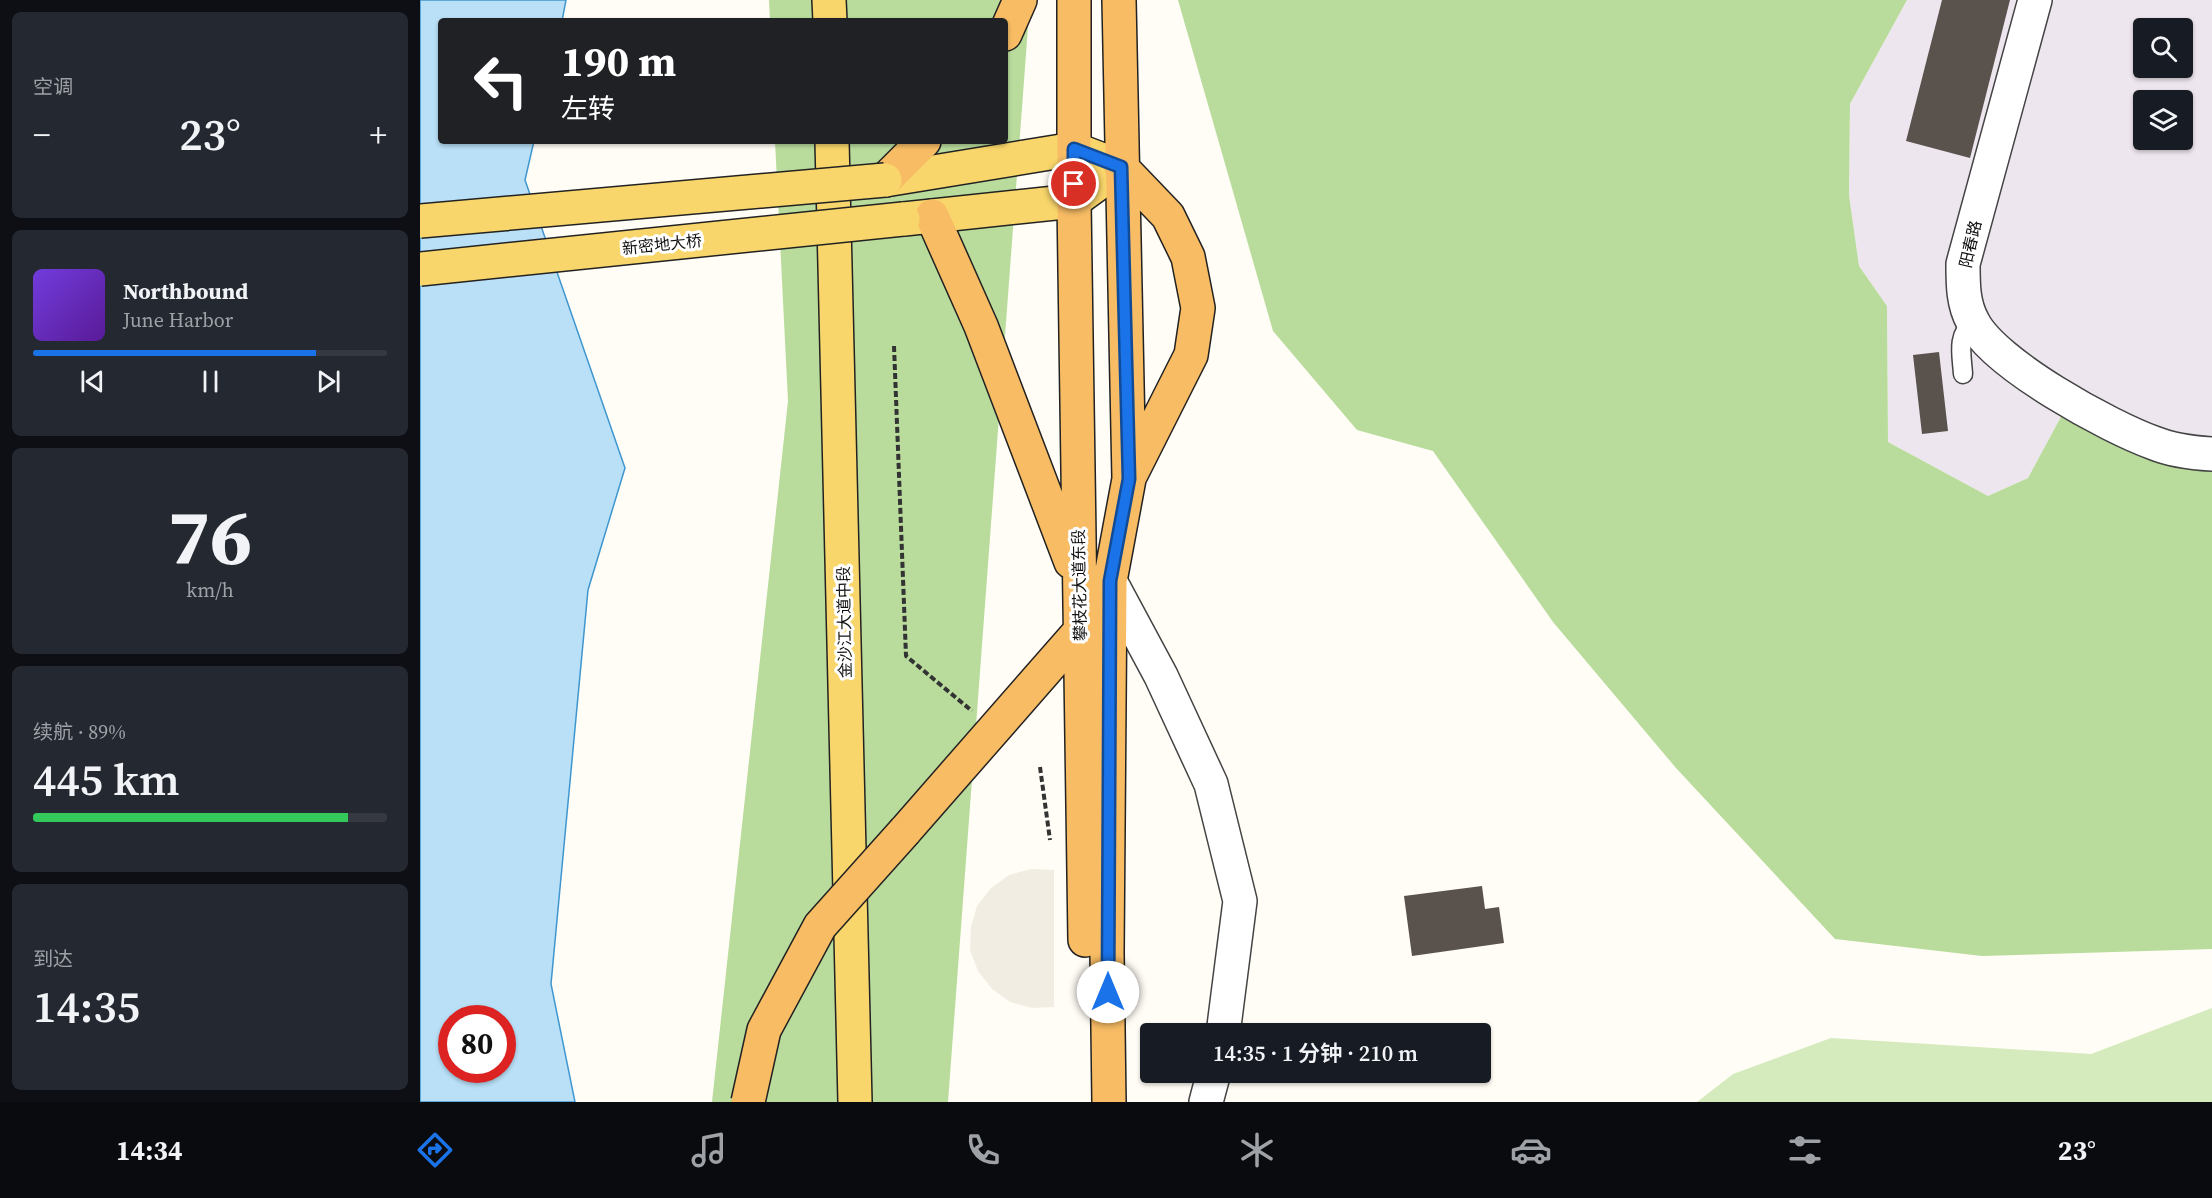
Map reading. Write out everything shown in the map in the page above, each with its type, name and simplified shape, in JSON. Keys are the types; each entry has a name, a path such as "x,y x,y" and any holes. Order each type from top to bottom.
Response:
{"highway":[{"path":"1008,27 1020,0"},
{"name":"攀枝花大道东段","path":"1074,0 1074,201 1094,583 1108,992 1109,1102"},
{"name":"攀枝花大道东段","path":"1088,1102 1080,631 1129,479 1119,0"},
{"path":"885,180 921,144"},
{"path":"1121,167 1168,216 1188,257 1198,308 1191,355 1129,479"},
{"path":"918,217 981,326 1094,583"},
{"path":"748,1102 764,1030 820,926 1080,631"}],"main road":[{"path":"829,0 830,18"},
{"name":"金沙江大道中段","path":"832,144 855,1102"},
{"path":"420,221 885,180 1074,149 1121,167"},
{"path":"1074,201 1121,167"},
{"name":"新密地大桥","path":"420,269 1074,201"}],"street":[{"name":"阳春路","path":"2035,0 1963,264 1963,295 1973,323 1991,347 2025,373 2110,424 2155,444 2200,453 2212,453"},
{"path":"1094,583 1161,676 1211,784 1240,902 1224,1023"},
{"path":"1206,1102 1212,1083"}],"lane":[{"path":"1963,374 1960,343 1966,328 1973,323"}],"path":[{"path":"894,346 906,656 977,715"},
{"path":"1040,767 1051,842"}],"shaded area":[{"path":"1907,0 2016,0 1951,259 1949,303 1981,352 2063,413 2028,478 1988,496 1888,442 1887,306 1859,266 1849,195 1850,104"},
{"path":"2050,0 2212,0 2212,438 2160,430 2116,411 2032,358 2003,337 1986,314 1978,290 1977,265"},
{"path":"1031,869 1054,870 1054,1007 1032,1008 1010,1002 992,989 978,971 970,950 971,927 977,906 991,888 1009,875"}],"green space":[{"path":"769,0 1030,0 948,1102 712,1102 788,401 775,144 1008,144 1008,18 770,18"},
{"path":"1178,0 1907,0 1850,104 1849,195 1859,266 1887,306 1888,442 1988,496 2028,478 2063,413 2212,439 2212,949 1982,956 1835,939 1676,768 1553,622 1433,451 1357,430 1273,331"},
{"path":"2212,1008 2212,1102 1697,1102 1733,1074 1831,1038 2091,1054"}],"water":[{"path":"420,0 566,0 563,18 438,18 438,144 533,144 525,180 625,468 588,590 551,984 575,1102 420,1102"}],"building":[{"path":"1942,0 2010,0 1970,158 1906,141"},
{"path":"1939,352 1948,431 1922,434 1913,355"},
{"path":"1482,886 1485,909 1499,907 1504,943 1412,956 1404,896"}],"route":[{"path":"1074,184 1074,149 1121,167 1129,479 1110,581 1108,992"}]}
